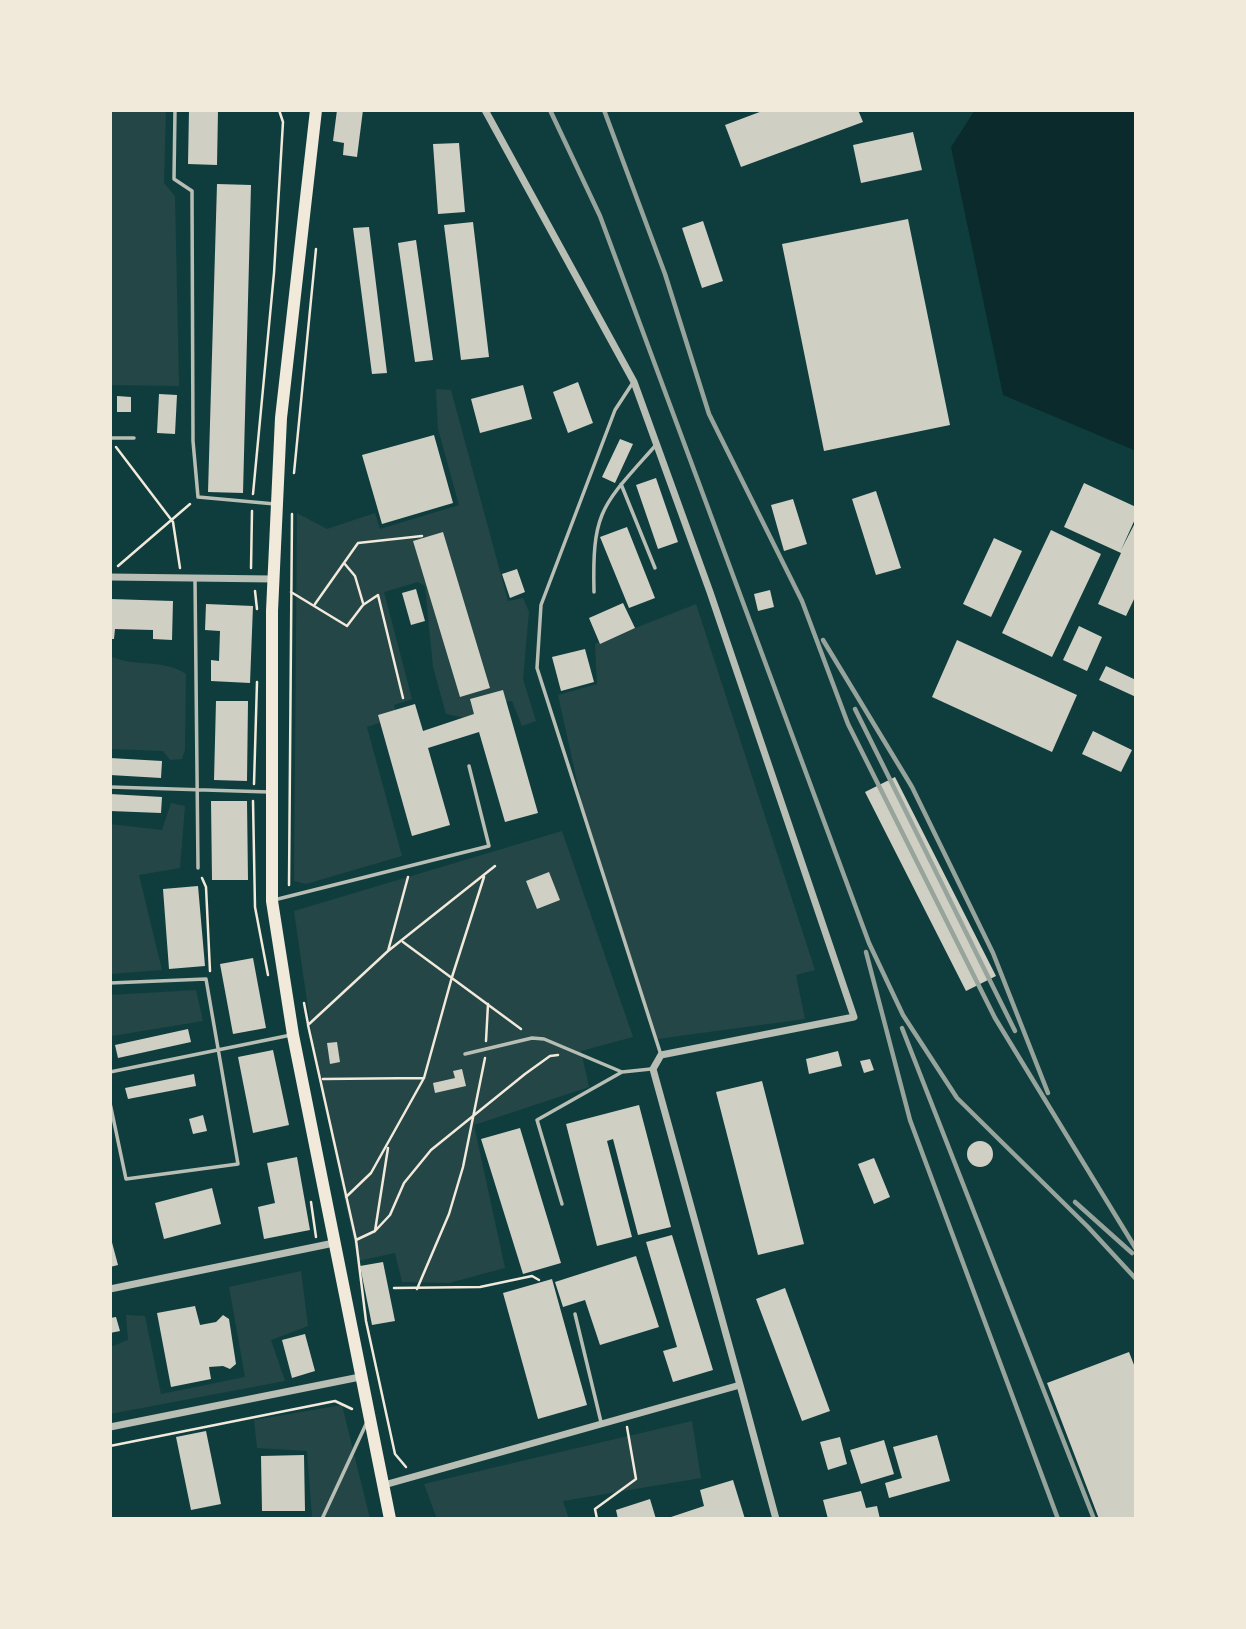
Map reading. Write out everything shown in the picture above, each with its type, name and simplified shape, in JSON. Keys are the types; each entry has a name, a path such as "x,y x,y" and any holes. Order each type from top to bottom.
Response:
{"main road":[{"path":"316,110 281,418 274,579 272,901 293,1035 390,1519"}],"street":[{"path":"485,110 634,383 710,592 854,1017 660,1055 653,1069 776,1519"},
{"path":"110,574 195,579 274,579"},
{"path":"110,1289 334,1243"},
{"path":"110,1427 360,1377"},
{"path":"384,1485 740,1385"}],"lane":[{"path":"175,110 174,179 192,191 193,440 198,497 277,504"},
{"path":"634,383 615,410 541,605 537,668 660,1055"},
{"path":"110,438 134,439"},
{"path":"594,592 593,545 599,516 621,484 656,444"},
{"path":"621,484 655,568"},
{"path":"195,579 198,868"},
{"path":"272,901 489,846 469,766"},
{"path":"110,787 272,792"},
{"path":"110,983 206,979 238,1164 126,1179 110,1103"},
{"path":"110,1072 293,1035"},
{"path":"465,1054 533,1038 622,1072"},
{"path":"562,1204 537,1120 622,1072 653,1069"},
{"path":"575,1314 601,1424"},
{"path":"322,1519 369,1417"}],"path":[{"path":"294,474 316,247"},
{"path":"110,438 173,522 181,578"},
{"path":"110,574 173,522 198,497"},
{"path":"289,897 292,514"},
{"path":"315,604 358,543 422,536"},
{"path":"344,563 355,576 363,604"},
{"path":"291,592 315,604 347,626 363,604 378,595 403,698"},
{"path":"388,951 408,887 409,866"},
{"path":"308,1025 388,951 495,866"},
{"path":"198,868 206,887 211,968 206,979"},
{"path":"346,1197 371,1174 424,1078 484,875"},
{"path":"402,942 533,1038"},
{"path":"302,997 356,1240 366,1321 395,1454 405,1467 416,1470"},
{"path":"418,1289 449,1214 486,1048 488,1004"},
{"path":"356,1240 375,1231 390,1215 404,1183 431,1150 473,1114 550,1056 569,1050"},
{"path":"322,1079 424,1078"},
{"path":"375,1231 389,1145"},
{"path":"394,1288 481,1287 532,1276 539,1280"},
{"path":"110,1446 335,1401 354,1410"},
{"path":"597,1519 595,1509 636,1479 625,1417"}],"shaded area":[{"path":"110,110 166,110 164,183 175,196 179,386 110,385"},
{"path":"975,110 1136,110 1136,451 1003,395 951,147"},
{"path":"436,389 451,390 508,601 523,598 529,612 523,679 536,721 522,726 512,701 499,702 472,719 446,714 433,667 425,586 418,582 384,592 412,699 394,705 397,717 367,727 402,856 306,884 294,881 297,513 327,529 375,513 380,529 459,505 438,429"},
{"path":"696,604 815,970 796,975 805,1019 657,1039 584,813 558,695 597,684 595,644"},
{"path":"110,656 129,662 168,666 186,674 185,750 182,759 170,760 163,751 110,749"},
{"path":"171,803 185,806 180,868 139,875 162,970 110,974 110,824 162,830"},
{"path":"562,831 633,1037 581,1051 589,1087 474,1125 505,1268 449,1283 402,1282 395,1253 358,1261 317,1071 294,911"},
{"path":"196,990 203,1021 112,1036 110,995"},
{"path":"301,1271 308,1326 271,1340 285,1381 110,1414 110,1347 128,1340 126,1315 145,1316 161,1394 245,1377 229,1287"},
{"path":"342,1405 370,1519 266,1519 312,1517 307,1451 257,1448 254,1420"},
{"path":"692,1421 701,1478 563,1501 569,1519 437,1519 424,1484"}],"building":[{"path":"189,110 218,110 217,165 188,164"},
{"path":"337,110 363,110 357,157 343,155 344,143 333,141"},
{"path":"765,110 858,110 863,122 741,167 725,125"},
{"path":"913,132 922,170 861,183 853,145"},
{"path":"459,143 465,212 438,214 433,144"},
{"path":"217,184 251,185 243,493 208,492"},
{"path":"908,219 950,425 824,451 782,244"},
{"path":"703,221 723,281 702,288 682,228"},
{"path":"473,222 489,357 461,360 444,225"},
{"path":"369,227 387,373 372,374 353,228"},
{"path":"416,240 433,360 415,362 398,243"},
{"path":"578,382 593,423 568,433 553,392"},
{"path":"523,385 532,419 480,433 471,399"},
{"path":"159,394 177,395 175,434 157,433"},
{"path":"117,396 131,397 131,412 117,412"},
{"path":"434,435 453,503 382,524 362,455"},
{"path":"620,439 633,444 615,483 602,477"},
{"path":"656,478 678,542 658,549 636,485"},
{"path":"1084,483 1136,507 1136,517 1121,550 1136,521 1136,595 1126,616 1098,604 1121,553 1064,527"},
{"path":"876,491 901,568 876,575 852,499"},
{"path":"793,499 807,544 784,551 771,505"},
{"path":"627,527 655,598 629,608 600,537"},
{"path":"1051,530 1101,554 1052,657 1002,633"},
{"path":"443,532 490,688 460,697 413,541"},
{"path":"994,538 1022,551 991,617 963,604"},
{"path":"517,569 525,592 510,598 502,574"},
{"path":"416,589 425,621 411,625 402,593"},
{"path":"770,590 774,607 758,611 754,594"},
{"path":"110,599 173,601 172,640 153,639 153,630 115,629 114,639 110,639"},
{"path":"623,603 635,628 600,644 589,618"},
{"path":"206,604 253,606 250,683 211,681 211,660 219,661 220,631 205,630"},
{"path":"1079,626 1102,637 1087,671 1063,660"},
{"path":"957,640 1077,695 1052,752 932,697"},
{"path":"585,649 594,682 561,691 552,657"},
{"path":"1106,666 1136,680 1136,697 1099,680"},
{"path":"503,690 538,813 505,822 479,732 428,748 450,825 412,836 378,715 415,704 423,731 474,714 470,699"},
{"path":"216,701 248,701 247,781 214,780"},
{"path":"1093,731 1132,750 1121,772 1082,754"},
{"path":"110,758 162,761 161,778 110,775"},
{"path":"895,777 996,976 966,991 865,792"},
{"path":"110,794 162,797 161,813 110,811"},
{"path":"211,801 247,801 248,880 212,880"},
{"path":"549,872 560,900 537,909 526,881"},
{"path":"198,886 205,966 169,969 163,889"},
{"path":"253,958 266,1028 233,1034 220,964"},
{"path":"188,1029 191,1042 118,1058 115,1045"},
{"path":"337,1042 340,1062 330,1064 327,1043"},
{"path":"273,1050 289,1125 253,1133 238,1057"},
{"path":"838,1051 842,1066 809,1074 806,1059"},
{"path":"870,1059 874,1070 864,1073 860,1061"},
{"path":"462,1069 466,1086 435,1093 433,1083 455,1078 453,1071"},
{"path":"194,1074 196,1086 128,1099 125,1088"},
{"path":"762,1081 804,1244 758,1255 716,1092"},
{"path":"639,1105 671,1227 638,1235 613,1139 607,1141 632,1237 597,1246 566,1124"},
{"path":"203,1115 207,1131 193,1134 189,1119"},
{"path":"520,1128 561,1263 523,1274 481,1139"},
{"path":"980,1141 989,1145 993,1154 989,1163 980,1167 971,1163 967,1154 971,1145"},
{"path":"297,1157 310,1230 264,1239 258,1207 275,1203 267,1163"},
{"path":"874,1158 890,1197 874,1204 858,1164"},
{"path":"212,1188 221,1224 164,1239 155,1203"},
{"path":"110,1235 118,1265 110,1267"},
{"path":"672,1235 713,1370 673,1382 663,1351 677,1347 646,1242"},
{"path":"636,1256 659,1327 600,1345 585,1300 563,1307 555,1282"},
{"path":"383,1262 395,1321 372,1325 360,1266"},
{"path":"552,1279 587,1405 538,1419 503,1293"},
{"path":"785,1288 830,1411 802,1421 756,1299"},
{"path":"195,1306 200,1325 216,1322 223,1315 229,1319 236,1364 230,1369 223,1366 209,1367 211,1379 171,1387 157,1313"},
{"path":"116,1317 120,1331 110,1333 110,1318"},
{"path":"305,1334 315,1371 292,1378 282,1340"},
{"path":"1129,1352 1136,1370 1136,1519 1099,1519 1047,1383"},
{"path":"206,1431 221,1504 191,1510 176,1437"},
{"path":"937,1435 950,1481 889,1498 885,1483 902,1478 893,1447"},
{"path":"840,1437 847,1464 828,1470 820,1442"},
{"path":"884,1440 894,1474 861,1484 850,1450"},
{"path":"304,1455 305,1511 262,1511 261,1456"},
{"path":"733,1480 745,1519 665,1519 704,1506 700,1490"},
{"path":"861,1491 866,1508 877,1506 880,1519 828,1519 823,1500"},
{"path":"650,1499 656,1519 618,1519 616,1510"}],"railway":[{"path":"550,110 600,216 869,943 903,1015 957,1098 1088,1227 1136,1279"},
{"path":"604,110 665,274 709,414 802,601 848,724 995,1018 1136,1249"},
{"path":"823,640 912,787 993,953 1048,1093"},
{"path":"855,709 1015,1031"},
{"path":"866,952 910,1120 1058,1519"},
{"path":"902,1028 1094,1519"},
{"path":"1075,1202 1132,1253"}]}
